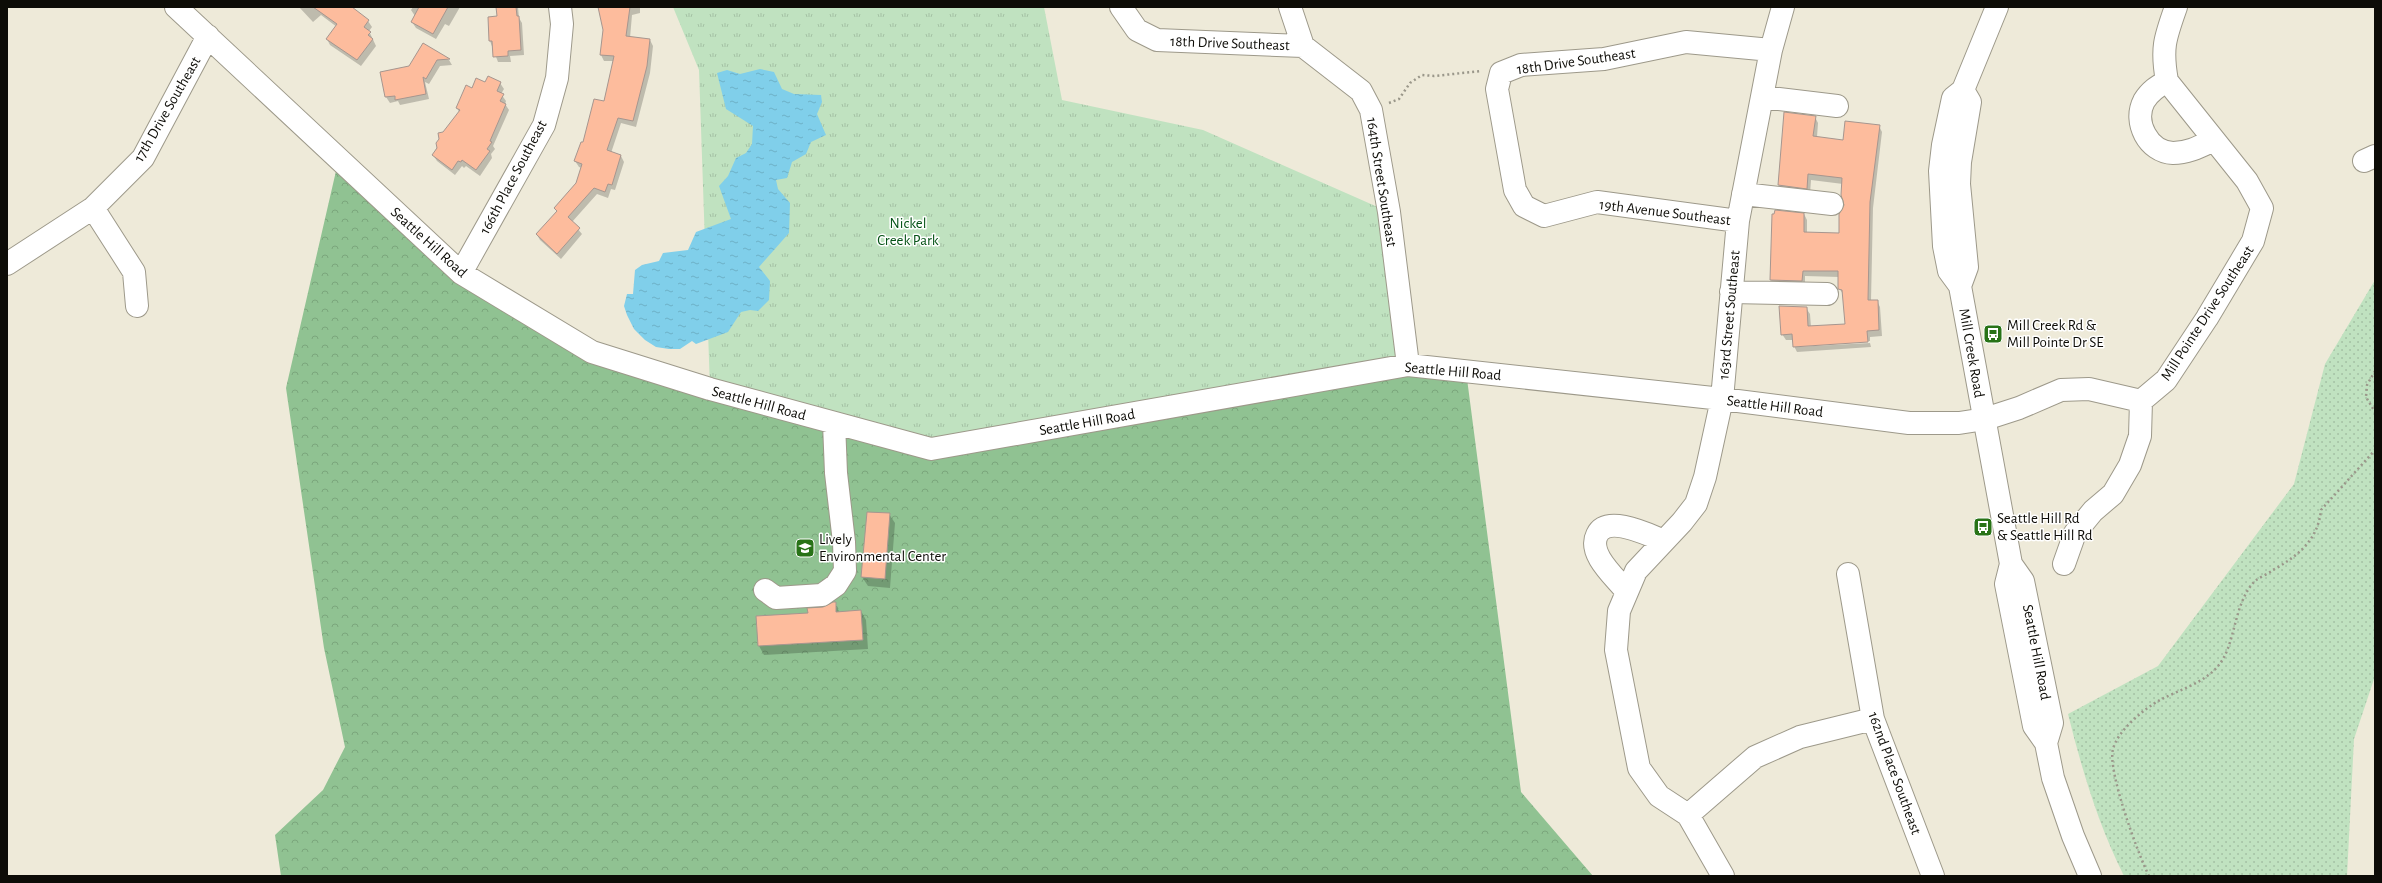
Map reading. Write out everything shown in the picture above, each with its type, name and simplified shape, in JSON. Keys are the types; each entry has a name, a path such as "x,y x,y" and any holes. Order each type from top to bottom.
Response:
{"street":[{"name":"Seattle Hill Road","path":"176,7 461,273 592,352 710,390 931,449 1408,365 1722,399 1908,423 1959,423 1985,419 2011,564 2023,581 2052,723 2046,743 2054,778 2073,836 2090,876"},
{"name":"166th Place Southeast","path":"461,273 544,125 557,78 562,24 560,7"},
{"name":"18th Drive Southeast","path":"1121,7 1137,30 1157,40 1303,46"},
{"path":"1290,7 1303,46"},
{"name":"163rd Street Southeast","path":"1723,876 1688,815 1659,796 1640,768 1616,650 1620,611 1636,571 1696,504 1706,477 1722,399 1738,221 1771,50 1783,7"},
{"name":"Mill Creek Road","path":"1985,419 1960,286 1967,267 1959,184 1960,162 1970,102 1963,90 1996,7"},
{"name":"Mill Pointe Drive Southeast","path":"2141,401 2166,380 2207,318 2253,241 2262,208 2247,181 2168,81 2163,61 2164,40 2176,7"},
{"name":"17th Drive Southeast","path":"7,264 93,208 143,158 208,36"},
{"name":"18th Drive Southeast","path":"1501,73 1521,65 1604,60 1686,42 1771,50"},
{"name":"164th Street Southeast","path":"1303,46 1361,91 1371,110 1389,212 1408,365"},
{"name":"19th Avenue Southeast","path":"1501,73 1497,89 1515,190 1524,206 1544,216 1597,202 1738,221"},
{"path":"2168,81 2153,90 2145,100 2140,113 2141,128 2149,141 2161,151 2174,153 2199,147 2214,140"},
{"path":"1762,97 1837,106"},
{"path":"1743,194 1832,204"},
{"path":"93,208 134,272 137,306"},
{"path":"1731,292 1827,294"},
{"path":"1985,419 2061,390 2089,388 2141,401 2140,436 2130,465 2113,494 2093,511 2076,533 2064,564"},
{"path":"765,590 776,598 822,595 836,586 845,571 844,542 836,472 834,423"},
{"path":"1627,592 1599,558 1595,545 1596,536 1600,530 1612,526 1625,526 1664,541"},
{"name":"162nd Place Southeast","path":"1848,574 1873,719 1933,876"},
{"path":"1688,815 1755,757 1800,737 1873,719"}],"path":[{"path":"1371,110 1399,99 1410,83 1422,75 1434,76 1481,71 1501,73"},
{"path":"2375,370 2367,385 2366,397 2375,412"},
{"path":"2149,876 2127,821 2115,774 2112,750 2117,739 2133,721 2159,700 2204,677 2218,666 2225,652 2244,598 2255,581 2302,551 2313,537 2320,523 2321,510 2375,450"}],"green space":[{"name":"Nickel Creek Park","path":"673,7 1044,7 1062,100 1203,130 1389,212 1408,365 931,449 710,389 699,70"},
{"path":"339,158 461,273 592,352 710,389 1408,365 1466,371 1521,792 1593,876 281,876 275,835 323,790 345,747 324,648 286,388"},
{"path":"2375,280 2375,676 2354,739 2347,876 2124,876 2106,837 2099,817 2079,756 2068,714 2158,666 2294,484 2325,364"}],"water":[{"path":"760,69 774,72 782,89 794,94 821,95 822,102 817,114 826,135 811,142 806,154 792,162 787,178 776,180 778,189 790,203 789,233 759,267 770,281 769,300 758,311 750,310 741,312 728,332 696,344 692,341 680,349 656,347 645,340 634,329 624,306 627,294 633,294 635,270 642,265 659,261 663,253 688,250 696,232 731,219 719,186 728,176 736,158 746,153 752,144 753,126 726,109 717,73 727,70 740,74"}],"building":[{"path":"313,7 352,7 369,20 364,27 371,32 368,35 373,39 357,60 326,39 337,24"},
{"path":"419,7 448,7 433,34 411,22"},
{"path":"496,7 516,7 517,16 519,16 521,50 508,51 508,56 493,57 492,41 489,41 488,17 497,16"},
{"path":"598,7 630,7 626,36 650,39 647,66 633,121 618,118 607,150 621,155 612,185 608,184 605,192 594,188 568,217 580,228 557,254 536,234 557,211 554,208 576,183 582,164 574,161 581,142 583,142 594,99 604,101 614,56 600,55 603,30"},
{"path":"423,43 450,59 437,60 426,79 423,77 426,94 395,100 395,96 385,97 380,72 409,66"},
{"path":"488,76 501,82 497,91 504,94 500,101 506,104 490,141 492,142 487,149 490,151 476,170 462,160 461,162 458,161 452,170 432,155 437,148 436,143 439,139 438,133 443,132 460,110 456,108 466,85 472,88 476,78 485,82"},
{"path":"1784,112 1816,116 1813,136 1843,140 1845,121 1880,125 1870,202 1868,300 1878,300 1879,330 1867,331 1868,342 1793,347 1792,334 1781,335 1779,306 1807,307 1808,326 1845,324 1842,290 1838,289 1838,271 1803,271 1802,281 1770,280 1772,214 1774,214 1775,210 1804,213 1804,232 1839,233 1839,214 1844,205 1841,195 1842,178 1808,174 1807,189 1778,185"},
{"path":"867,512 890,513 885,579 861,577"},
{"path":"836,602 836,612 861,610 863,640 758,646 756,616 808,613 807,608 823,607"}],"place":[{"name":"Mill Creek Rd & Mill Pointe Dr SE","path":"1993,334"},
{"name":"Seattle Hill Rd & Seattle Hill Rd","path":"1983,527"},
{"name":"Lively Environmental Center","path":"805,548"}]}
